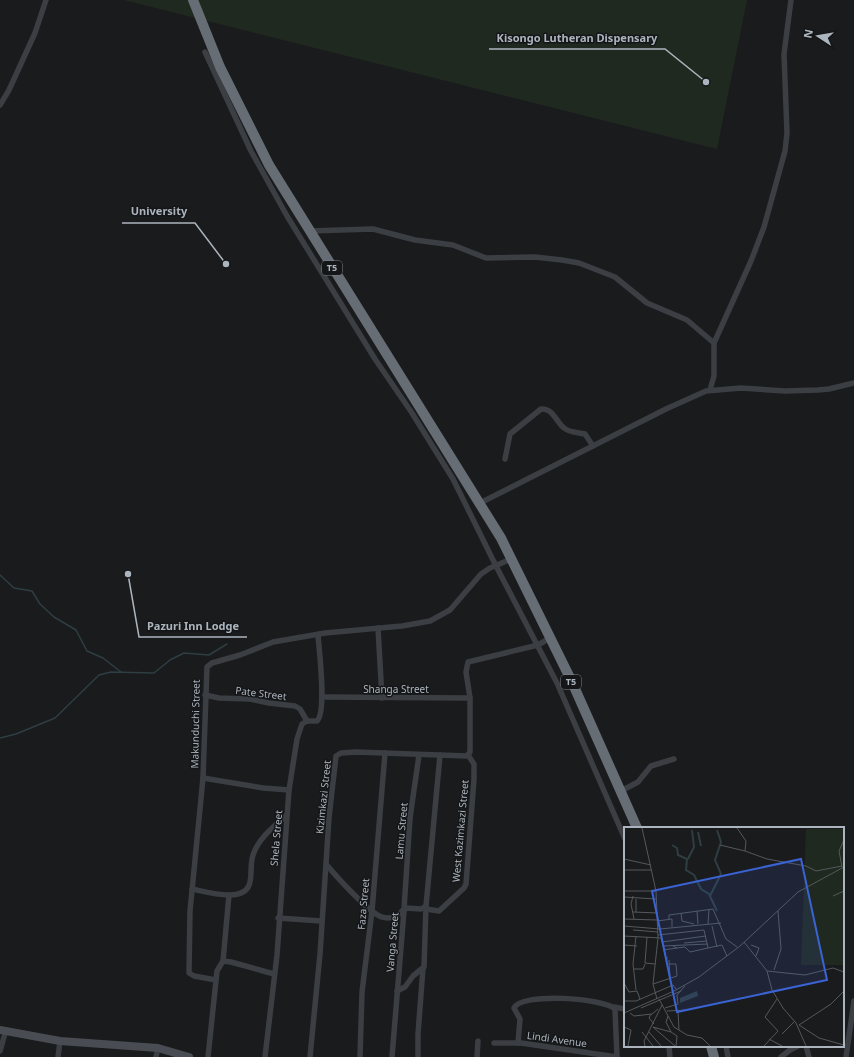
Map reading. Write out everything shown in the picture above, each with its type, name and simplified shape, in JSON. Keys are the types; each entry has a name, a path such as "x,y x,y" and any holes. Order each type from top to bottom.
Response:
{"highway":[{"name":"T5","path":"193,0 230,88 269,165 501,538 550,638 637,827"}],"street":[{"path":"0,105 9,90 35,33 46,0"},
{"path":"710,390 714,376 714,343 751,261 764,227 782,163 787,134 784,54 791,0"},
{"path":"205,52 251,151 284,209 375,359 412,413 453,479 496,566 538,645 603,784 624,836"},
{"path":"309,231 373,229 415,240 453,245 486,258 535,257 562,260 579,264 615,277 647,303 687,320 714,343"},
{"path":"480,503 666,410 710,390 741,388 818,390 854,383"},
{"path":"505,459 510,434 541,409 548,411 564,428 570,432 585,434 593,446"},
{"name":"Makunduchi Street","path":"216,980 194,976 189,973 192,889 203,778 205,672 207,667 212,663 240,656 273,642 430,621 445,614 481,574 511,559"},
{"path":"378,628 382,698"},
{"name":"Shela Street","path":"265,1057 274,974 289,790 300,728 302,724 307,721 318,720 321,714 322,697 318,635"},
{"path":"468,755 470,752 470,698 466,672 468,661 538,645 550,638"},
{"name":"Pate Street","path":"205,694 219,698 250,699 295,706 300,709 307,721"},
{"name":"Shanga Street","path":"322,697 470,698"},
{"name":"Kizimkazi Street","path":"310,1057 329,818 336,756 341,753 356,752 419,755 468,755"},
{"name":"Faza Street","path":"360,1057 362,992 372,911 384,753"},
{"name":"Lamu Street","path":"404,909 410,818 419,755"},
{"path":"418,1057 418,1034 426,908 440,755"},
{"name":"West Kazimkazi Street","path":"426,908 439,911 464,888 466,884 474,779 474,764 468,755"},
{"path":"621,791 638,782 650,766 674,759"},
{"path":"203,778 263,788 289,790"},
{"path":"192,889 229,895 240,895 249,887 253,853 265,836 286,815"},
{"path":"326,864 341,883 372,911 380,916 388,918 398,915 404,909"},
{"path":"208,1057 216,980 218,968 223,961 229,895"},
{"name":"Vanga Street","path":"392,1057 404,909 421,910 426,908"},
{"path":"278,918 321,921"},
{"path":"223,961 274,974"},
{"path":"397,991 405,987 413,976 423,968"},
{"path":"518,1043 520,1019 514,1009 515,1005 525,1000 541,998 578,1000 624,1009"},
{"path":"846,1057 854,1001"},
{"path":"614,1007 617,1057"},
{"path":"0,1051 3,1030 60,1041 158,1048 189,1057"},
{"path":"477,1057 478,1040"},
{"path":"58,1057 60,1041"},
{"name":"Lindi Avenue","path":"494,1043 518,1043 617,1057"},
{"path":"669,1047 670,1057"},
{"path":"726,1047 728,1057"},
{"path":"781,1057 795,1047"},
{"path":"806,1047 809,1057"},
{"path":"156,1057 158,1048"},
{"path":"848,1049 854,1050"}],"green space":[{"path":"124,0 747,0 717,149"}],"waterway":[{"path":"0,575 14,588 32,591 40,604 54,617 76,630 87,651 103,658 121,672"},
{"path":"0,738 16,734 55,718 99,675 111,672 154,673 170,660 184,653 209,655 227,644"}],"place":[{"name":"Kisongo Lutheran Dispensary","path":"706,82"},
{"name":"University","path":"226,264"},
{"name":"Pazuri Inn Lodge","path":"128,574"}]}
